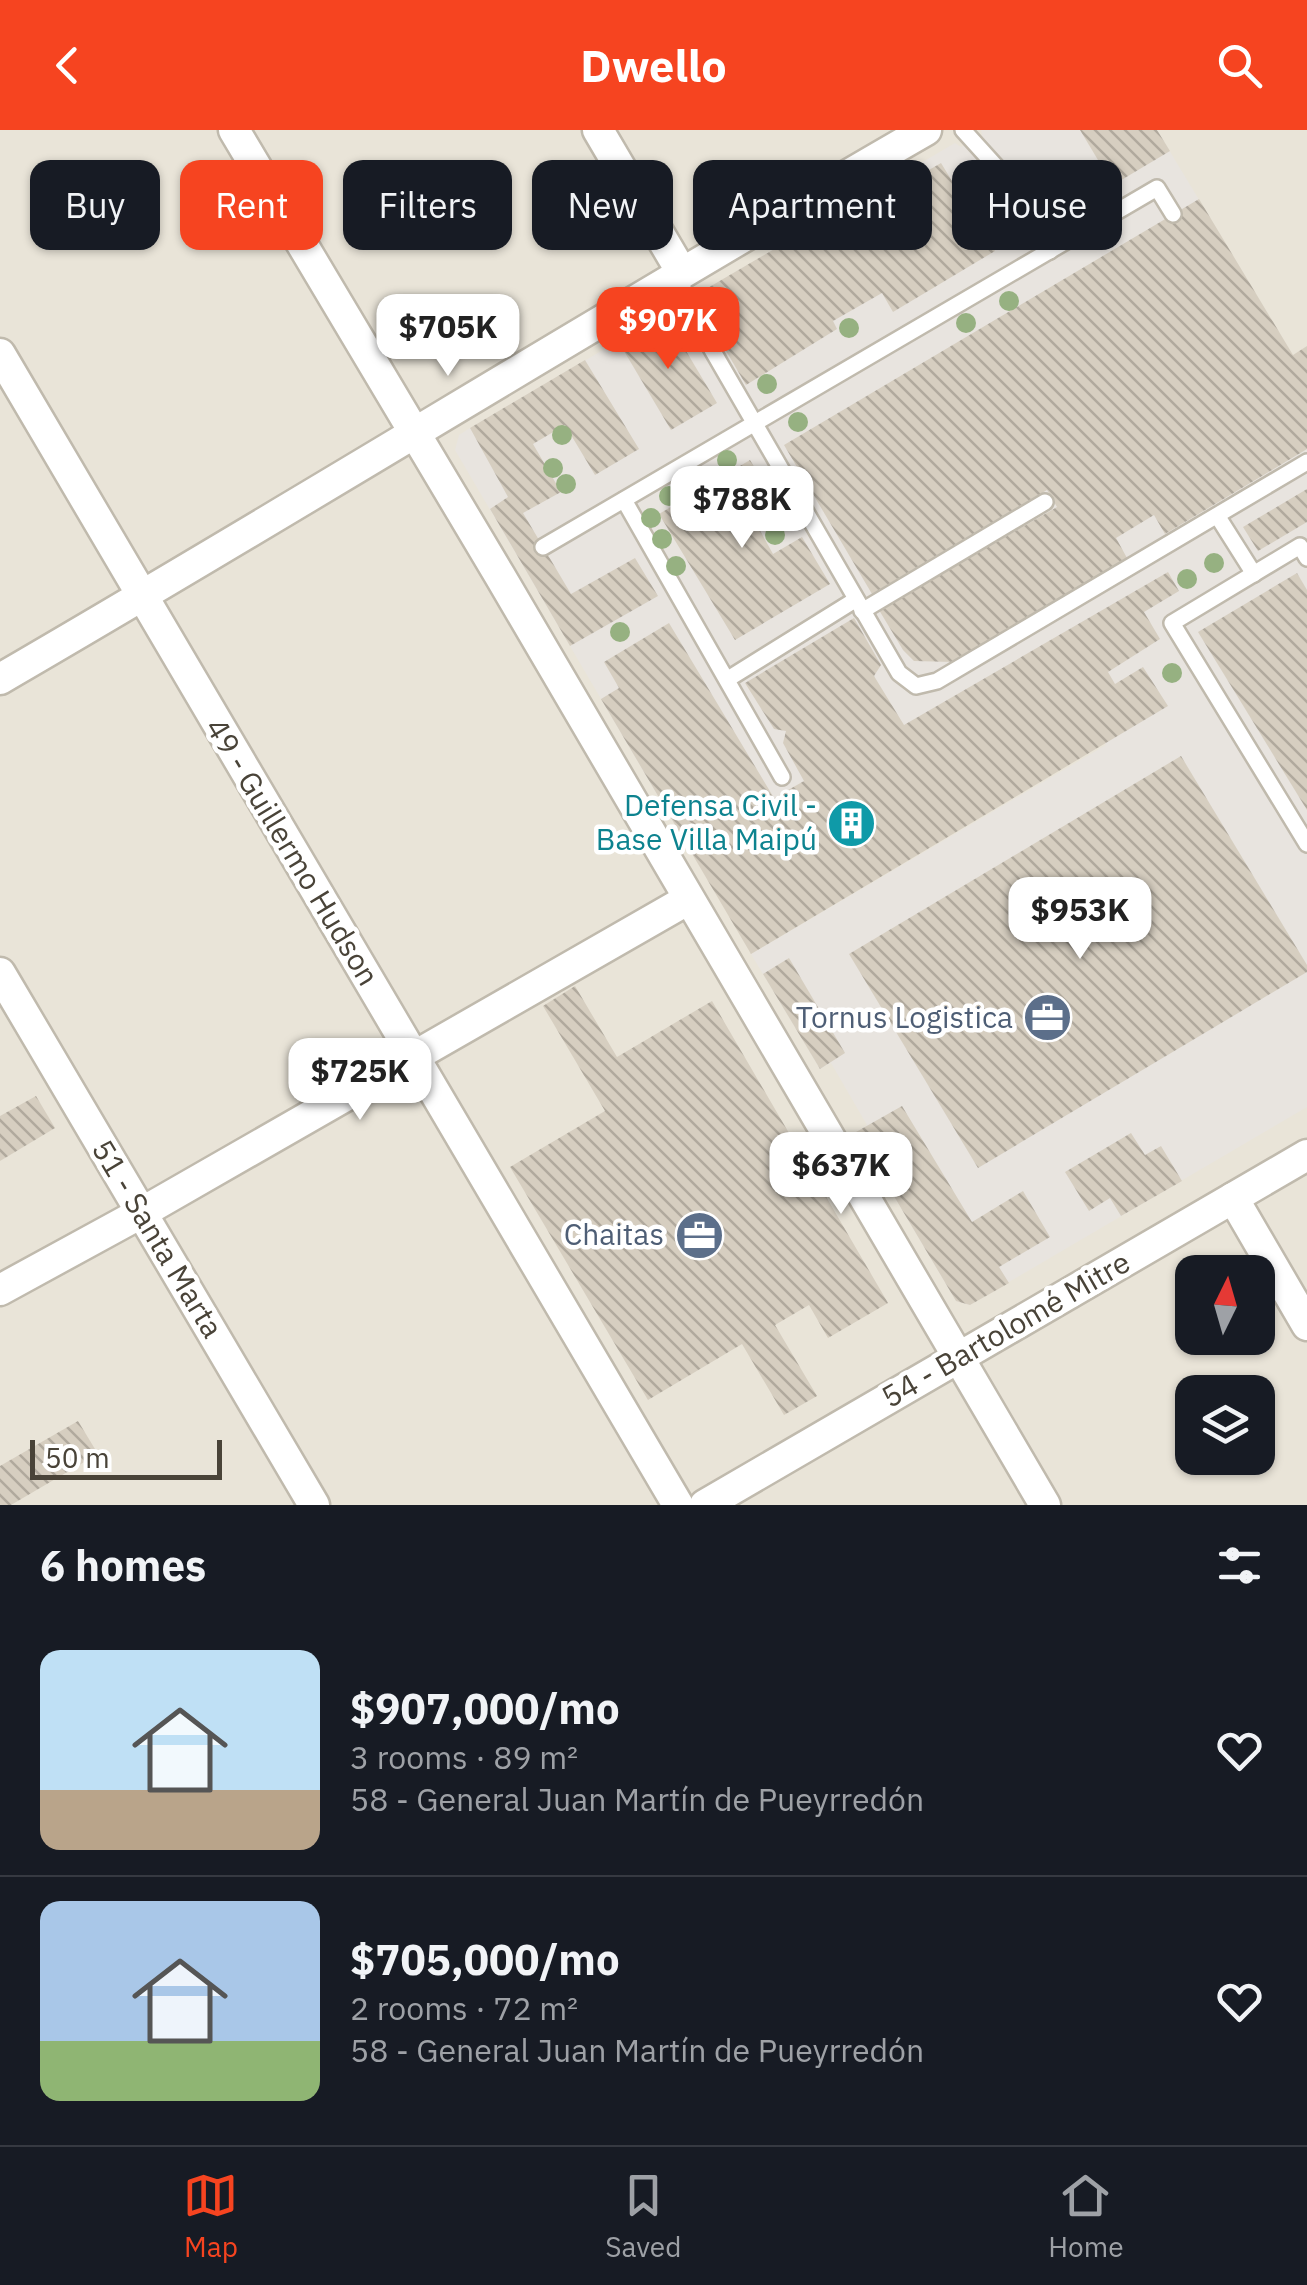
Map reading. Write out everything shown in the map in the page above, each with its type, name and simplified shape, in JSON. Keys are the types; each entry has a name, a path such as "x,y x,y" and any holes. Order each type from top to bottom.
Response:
{"street":[{"path":"234,130 1045,1505"},
{"path":"598,130 681,271"},
{"path":"0,679 416,435 681,271 926,130"},
{"name":"49 - Guillermo Hudson","path":"0,354 678,1505"},
{"path":"0,1290 688,900"},
{"name":"51 - Santa Marta","path":"0,973 314,1505"},
{"name":"54 - Bartolomé Mitre","path":"705,1505 1307,1155"},
{"path":"1234,1198 1307,1325"}],"lane":[{"path":"963,130 1011,182 1050,251"},
{"path":"543,547 1158,188 1173,214"},
{"path":"681,271 685,303 752,422 899,673 916,686 938,680 1307,462"},
{"path":"624,500 782,777"},
{"path":"728,678 1045,502"},
{"path":"1218,517 1254,574"},
{"path":"1307,558 1300,546 1172,623 1307,844"}],"shaded area":[{"path":"0,130 1307,130 1307,1505 0,1505"},
{"path":"981,130 1157,130 1307,379 1307,1107 970,1305 956,1301 856,1132 867,1125 831,1063 820,1069 751,954 1106,745 1083,705 1046,644 689,849 455,450 459,435 470,428 773,250 932,250 932,160 926,160 955,143 961,147 982,135"}],"building":[{"path":"1080,130 1157,130 1170,151 1122,180 1122,160 1098,160"},
{"path":"941,163 952,181 952,250 995,251 893,312 882,293 833,321 837,329 746,385 694,296 773,250 932,250 932,168"},
{"path":"1199,199 1293,355 1307,346 1307,449 1165,534 1154,515 1116,538 1127,558 953,662 914,661 879,610 1057,507 1047,490 872,594 784,445 1113,250 1122,250 1122,245"},
{"path":"664,314 717,403 671,430 618,341"},
{"path":"585,360 639,449 595,475 565,425 533,444 561,492 523,513 571,594 635,558 658,596 570,646 490,509 508,497 470,428"},
{"path":"750,460 782,513 758,527 773,554 802,537 830,584 735,640 659,514"},
{"path":"1307,489 1307,522 1258,551 1243,527"},
{"path":"1168,572 1179,591 1144,612 1160,639 1108,672 1115,684 1143,667 1168,706 751,954 601,699 619,688 604,662 669,623 774,798 804,781 783,743 786,731 774,729 745,683 854,618 881,665 874,676 904,725"},
{"path":"1297,573 1307,590 1307,810 1198,632"},
{"path":"1181,756 1307,965 1307,972 978,1168 849,954"},
{"path":"789,958 845,1053 820,1069 763,974"},
{"name":"Chaitas","path":"575,986 617,1057 712,1001 888,1303 828,1338 809,1305 775,1325 817,1396 784,1415 742,1344 648,1400 510,1167 605,1111 543,1006"},
{"path":"36,1096 55,1128 0,1161 0,1116"},
{"path":"902,1106 972,1222 1023,1191 1050,1237 999,1267 1009,1283 970,1305 956,1301 856,1132"},
{"path":"1131,1133 1145,1155 1161,1146 1182,1181 1121,1216 1110,1198 1089,1211 1065,1172"},
{"path":"78,1421 98,1454 11,1505 0,1505 0,1466"}],"place":[{"name":"Defensa Civil - Base Villa Maipú","path":"852,823"},
{"name":"Tornus Logistica","path":"1048,1018"},
{"name":"Chaitas","path":"699,1235"}]}
